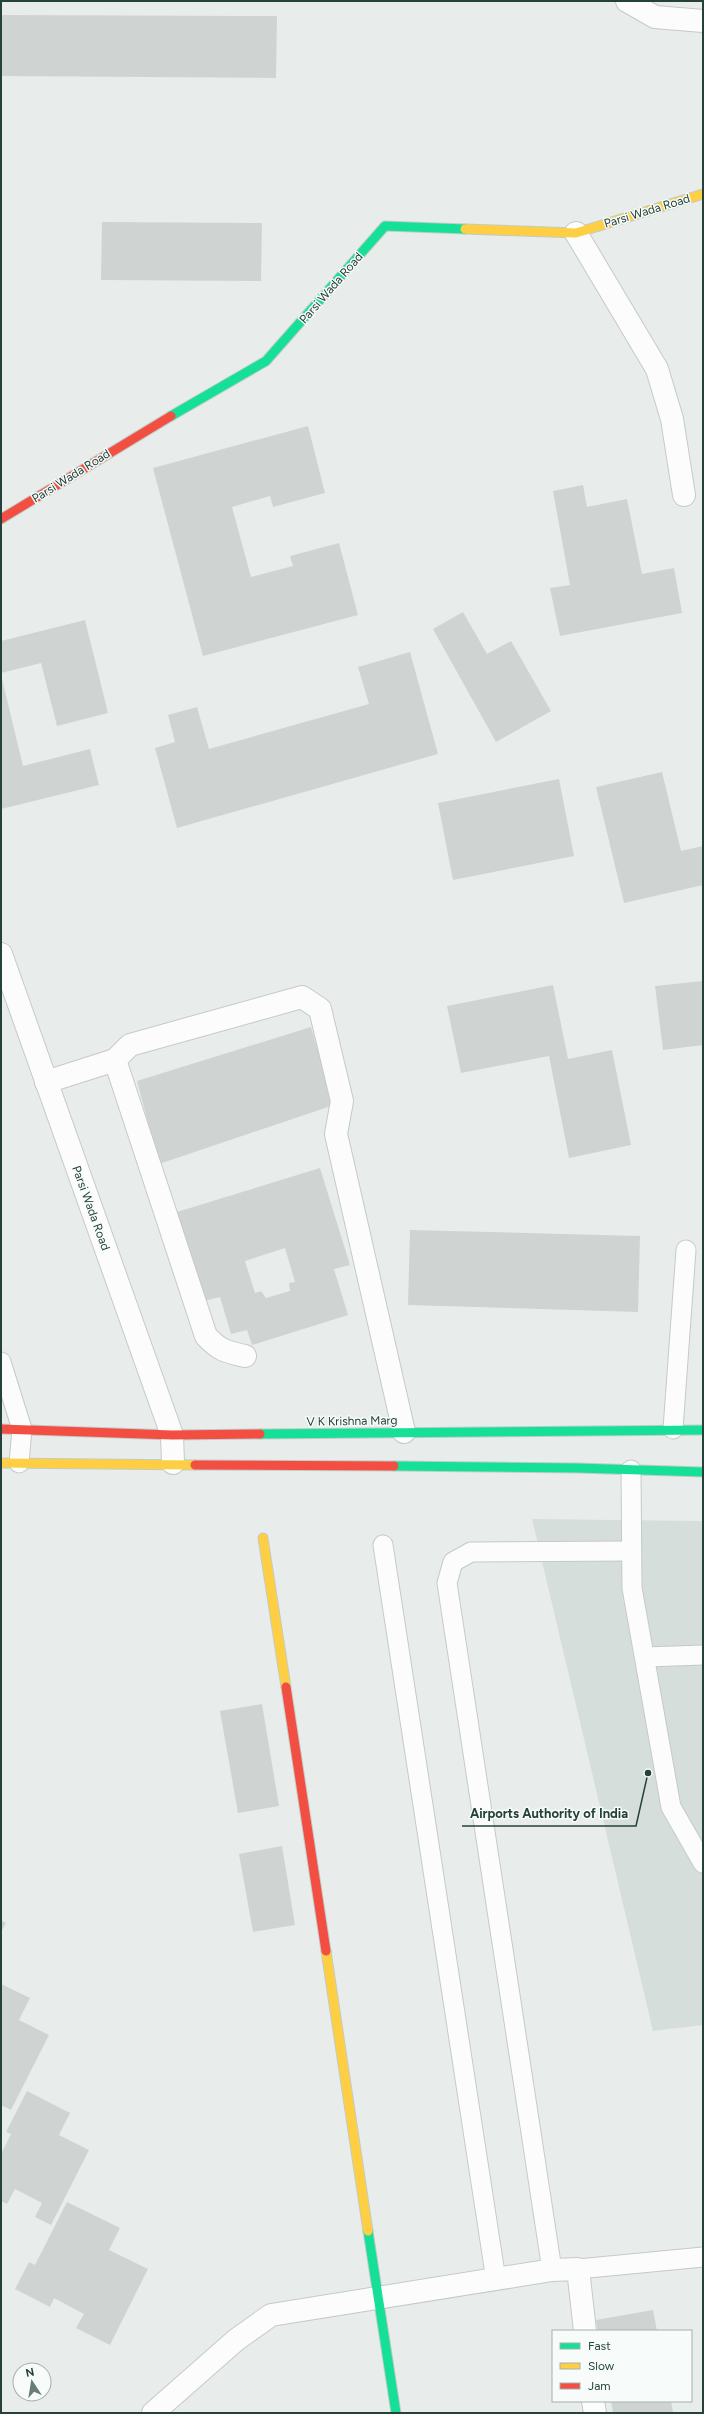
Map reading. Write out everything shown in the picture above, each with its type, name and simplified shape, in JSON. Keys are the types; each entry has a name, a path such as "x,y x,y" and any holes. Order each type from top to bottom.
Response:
{"street":[{"path":"627,1 655,16 703,21"},
{"name":"Parsi Wada Road","path":"1,519 115,448 266,361 385,226 576,233 703,194"},
{"path":"576,233 657,369 672,418 684,495"},
{"name":"Parsi Wada Road","path":"1,954 172,1435 173,1463"},
{"path":"46,1082 115,1060 130,1045 302,997 320,1009 342,1101 336,1134 404,1432"},
{"path":"115,1060 206,1336 216,1347 227,1352 245,1356"},
{"name":"V K Krishna Marg","path":"1,1429 172,1435 673,1429 703,1430"},
{"path":"10,1463 173,1463 703,1472"},
{"path":"263,1538 396,2413"},
{"path":"153,2413 236,2340 271,2315 552,2270 578,2269 585,2330"},
{"path":"593,2402 595,2413"}],"lane":[{"path":"673,1429 686,1250"},
{"path":"1,1362 22,1429 10,1463"},
{"path":"631,1470 632,1588 671,1807 703,1863"},
{"path":"383,1545 496,2280"},
{"path":"552,2270 447,1583 453,1562 471,1552 631,1551"},
{"path":"645,1657 703,1656"},
{"path":"578,2269 703,2257"}],"shaded area":[{"path":"532,1519 703,1521 703,2025 653,2031"}],"building":[{"path":"1,15 277,16 276,78 1,76"},
{"path":"102,222 262,223 261,281 101,280"},
{"path":"308,426 325,493 273,507 270,496 232,507 251,577 293,566 290,556 339,543 358,615 203,656 153,468"},
{"path":"583,485 587,507 627,499 642,574 674,568 682,613 560,636 550,588 570,585 553,491"},
{"path":"463,612 487,654 511,641 551,711 496,742 433,629"},
{"path":"85,620 108,713 57,726 41,663 1,673 1,641"},
{"path":"410,652 438,754 177,828 155,748 175,742 168,715 197,707 209,749 369,704 358,667"},
{"path":"2,679 23,766 90,749 99,785 1,809"},
{"path":"662,772 681,851 703,846 703,885 624,903 596,787"},
{"path":"559,779 574,856 453,880 438,803"},
{"path":"703,981 703,1045 663,1050 655,986"},
{"path":"553,985 568,1059 612,1050 631,1145 569,1158 549,1056 461,1073 447,1006"},
{"path":"311,1027 334,1105 159,1164 137,1081"},
{"path":"320,1168 350,1265 334,1269 348,1315 252,1345 247,1330 231,1334 220,1297 204,1301 177,1212","holes":["285,1248 295,1282 289,1283 290,1291 266,1298 261,1291 255,1293 245,1261"]},
{"path":"410,1230 640,1236 638,1312 408,1305"},
{"path":"262,1704 279,1806 238,1813 220,1711"},
{"path":"282,1846 295,1925 253,1932 239,1854"},
{"path":"1,1920 6,1923 1,1932"},
{"path":"1,1984 30,1998 19,2020 49,2035 11,2110 1,2105"},
{"path":"27,2091 70,2113 59,2135 89,2150 51,2225 35,2217 42,2203 15,2189 7,2204 1,2201 1,2154 11,2134 6,2132"},
{"path":"67,2202 120,2228 109,2250 148,2269 110,2345 76,2328 84,2314 54,2298 50,2307 15,2289 29,2262 35,2265"},
{"path":"653,2310 657,2330 598,2330 596,2320"},
{"path":"611,2402 671,2402 673,2413 613,2413"}],"traffic: fast":[{"path":"171,416 266,361 385,226 465,229"},
{"path":"260,1434 703,1430"},
{"path":"394,1466 578,1468 703,1472"},
{"path":"368,2231 396,2413"}],"traffic: slow":[{"path":"465,229 576,233 703,194"},
{"path":"1,1463 195,1465"},
{"path":"263,1538 286,1687"},
{"path":"326,1951 368,2231"}],"traffic: jam":[{"path":"1,519 171,416"},
{"path":"1,1429 172,1435 260,1434"},
{"path":"195,1465 394,1466"},
{"path":"286,1687 326,1951"}],"place":[{"name":"Airports Authority of India","path":"648,1773"}]}
